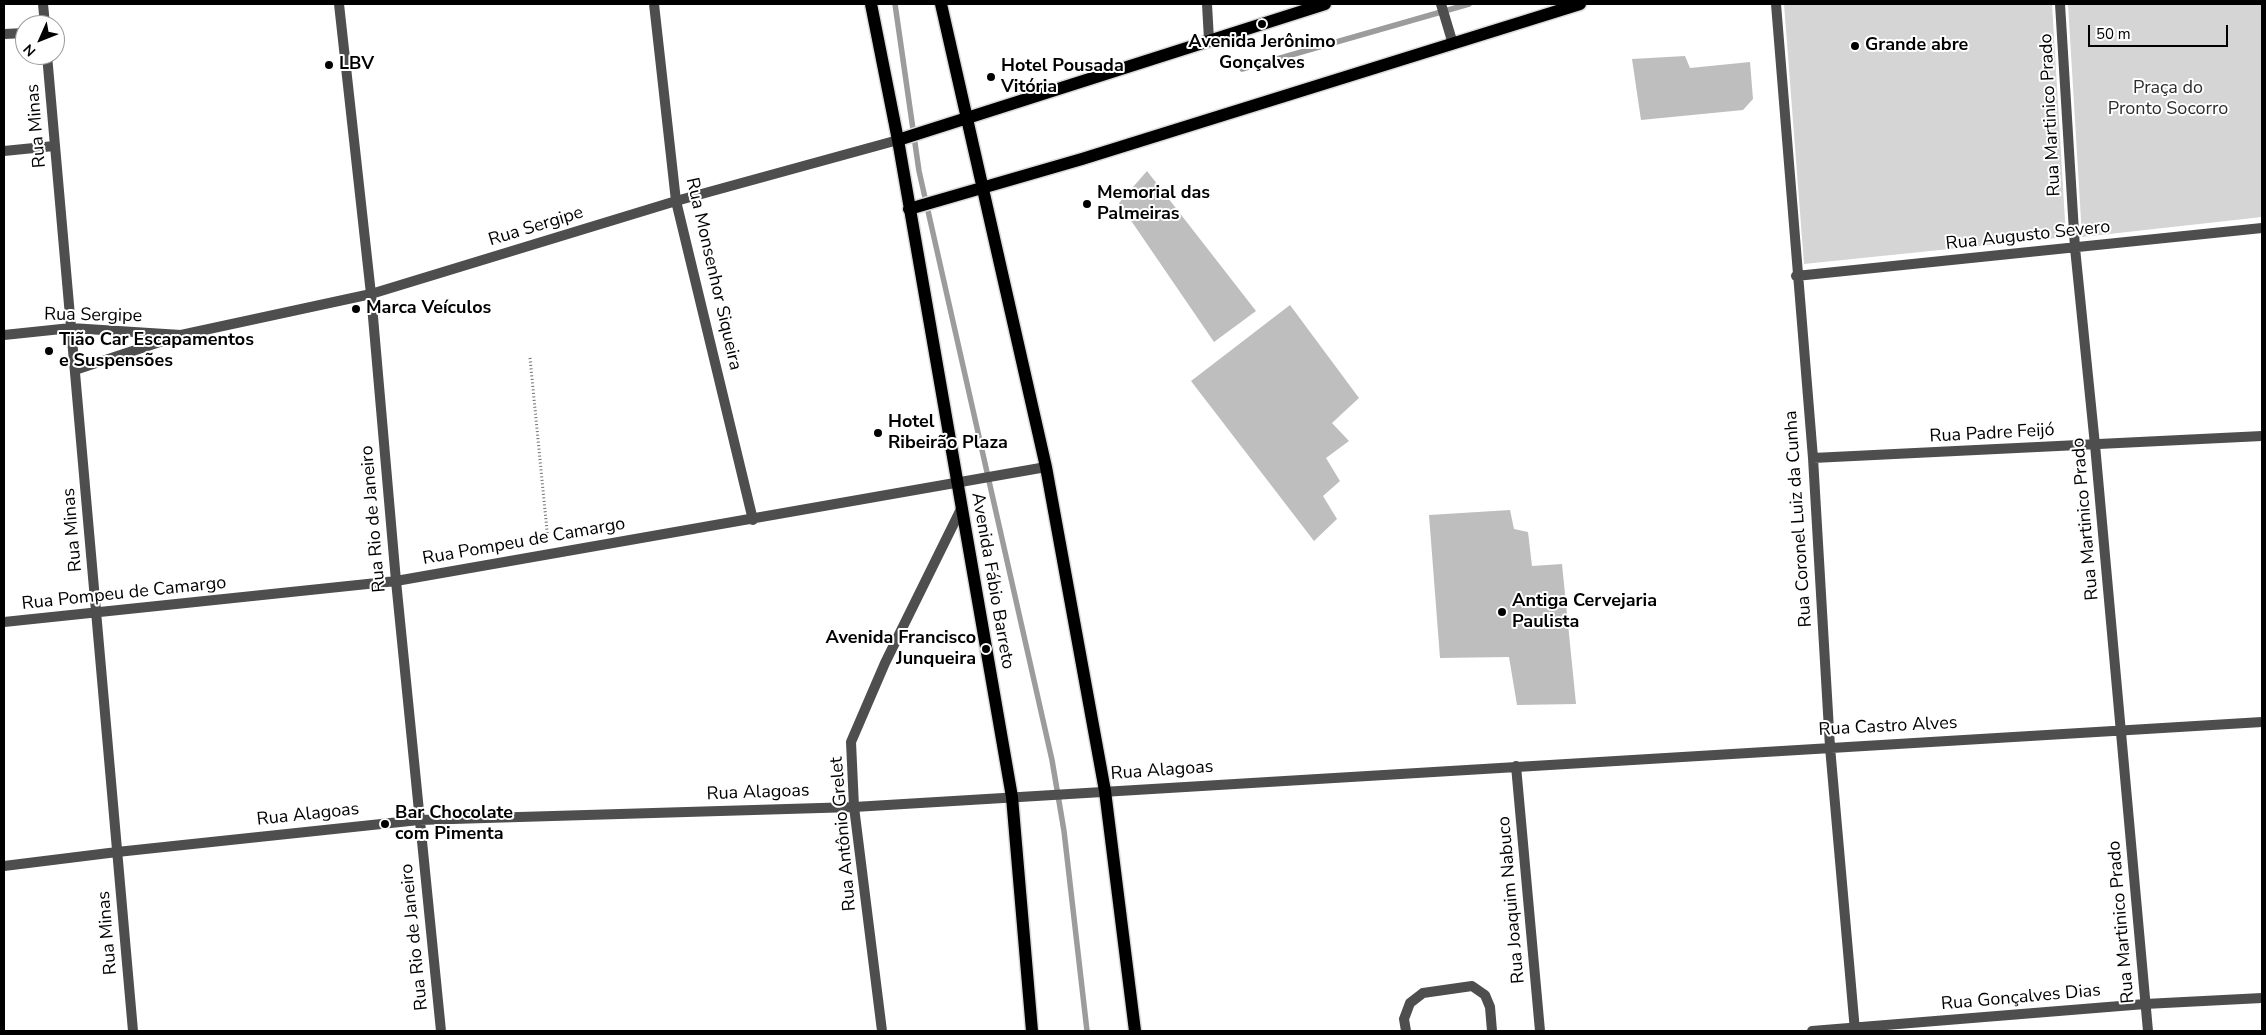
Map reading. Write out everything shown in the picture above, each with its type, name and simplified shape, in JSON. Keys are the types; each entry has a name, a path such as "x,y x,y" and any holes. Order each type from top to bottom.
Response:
{"main road":[{"name":"Avenida Fábio Barreto","path":"871,4 898,140 962,507 1017,797 1032,1031"},
{"path":"941,4 984,189 1105,791 1135,1031"},
{"path":"898,140 1325,4"},
{"path":"910,209 984,189 1580,4"}],"street":[{"name":"Rua Rio de Janeiro","path":"339,4 371,294 396,581 441,1031"},
{"name":"Rua Monsenhor Siqueira","path":"654,4 676,201 753,520"},
{"path":"1207,4 1209,40"},
{"path":"1441,4 1453,44"},
{"name":"Rua Coronel Luiz da Cunha","path":"1776,4 1796,276 1813,458 1830,747 1855,1030"},
{"name":"Rua Martinico Prado","path":"2060,4 2075,248 2095,446 2148,1031"},
{"name":"Rua Minas","path":"48,65 133,1031"},
{"name":"Rua Sergipe","path":"75,370 181,335 371,294 676,201 898,140"},
{"path":"4,151 54,146"},
{"name":"Rua Augusto Severo","path":"1796,276 2262,228"},
{"name":"Rua Sergipe","path":"4,335 70,328 181,335"},
{"name":"Rua Padre Feijó","path":"1813,458 2095,446 2262,436"},
{"name":"Rua Pompeu de Camargo","path":"4,622 96,614 396,581 973,482 1041,468"},
{"name":"Rua Antônio Grelet","path":"882,1031 854,806 852,742 885,663 962,507"},
{"name":"Rua Castro Alves","path":"1516,766 2262,722"},
{"name":"Rua Alagoas","path":"4,866 419,820 854,806 1516,766"},
{"name":"Rua Joaquim Nabuco","path":"1516,766 1540,1031"},
{"path":"1406,1031 1404,1019 1410,1003 1423,993 1472,986 1485,995 1490,1007 1492,1031"},
{"name":"Rua Gonçalves Dias","path":"1812,1031 1855,1030 2145,1004 2262,998"}],"path":[{"path":"530,358 549,554"}],"green space":[{"path":"1784,4 2052,4 2066,237 1804,264"},
{"name":"Praça do Pronto Socorro","path":"2068,4 2262,4 2262,217 2082,237"}],"building":[{"path":"1685,56 1690,68 1750,62 1753,99 1743,110 1641,120 1632,59"},
{"path":"1147,171 1256,311 1214,342 1119,203"},
{"path":"1290,305 1359,398 1332,423 1349,441 1326,458 1340,481 1323,496 1337,519 1314,541 1191,381"},
{"name":"Antiga Cervejaria Paulista","path":"1510,510 1514,529 1528,532 1532,566 1562,564 1576,704 1517,705 1509,657 1440,658 1429,515"}],"waterway":[{"path":"895,4 919,171 1052,760 1064,831 1087,1031"},
{"path":"1242,69 1469,4"}],"place":[{"name":"Avenida Jerônimo Gonçalves","path":"1262,24"},
{"name":"Grande abre","path":"1855,46"},
{"name":"LBV","path":"329,65"},
{"name":"Hotel Pousada Vitória","path":"991,77"},
{"name":"Memorial das Palmeiras","path":"1087,204"},
{"name":"Marca Veículos","path":"356,309"},
{"name":"Tião Car Escapamentos e Suspensões","path":"49,351"},
{"name":"Hotel Ribeirão Plaza","path":"878,433"},
{"name":"Antiga Cervejaria Paulista","path":"1502,612"},
{"name":"Avenida Francisco Junqueira","path":"986,649"},
{"name":"Bar Chocolate com Pimenta","path":"385,824"}]}
